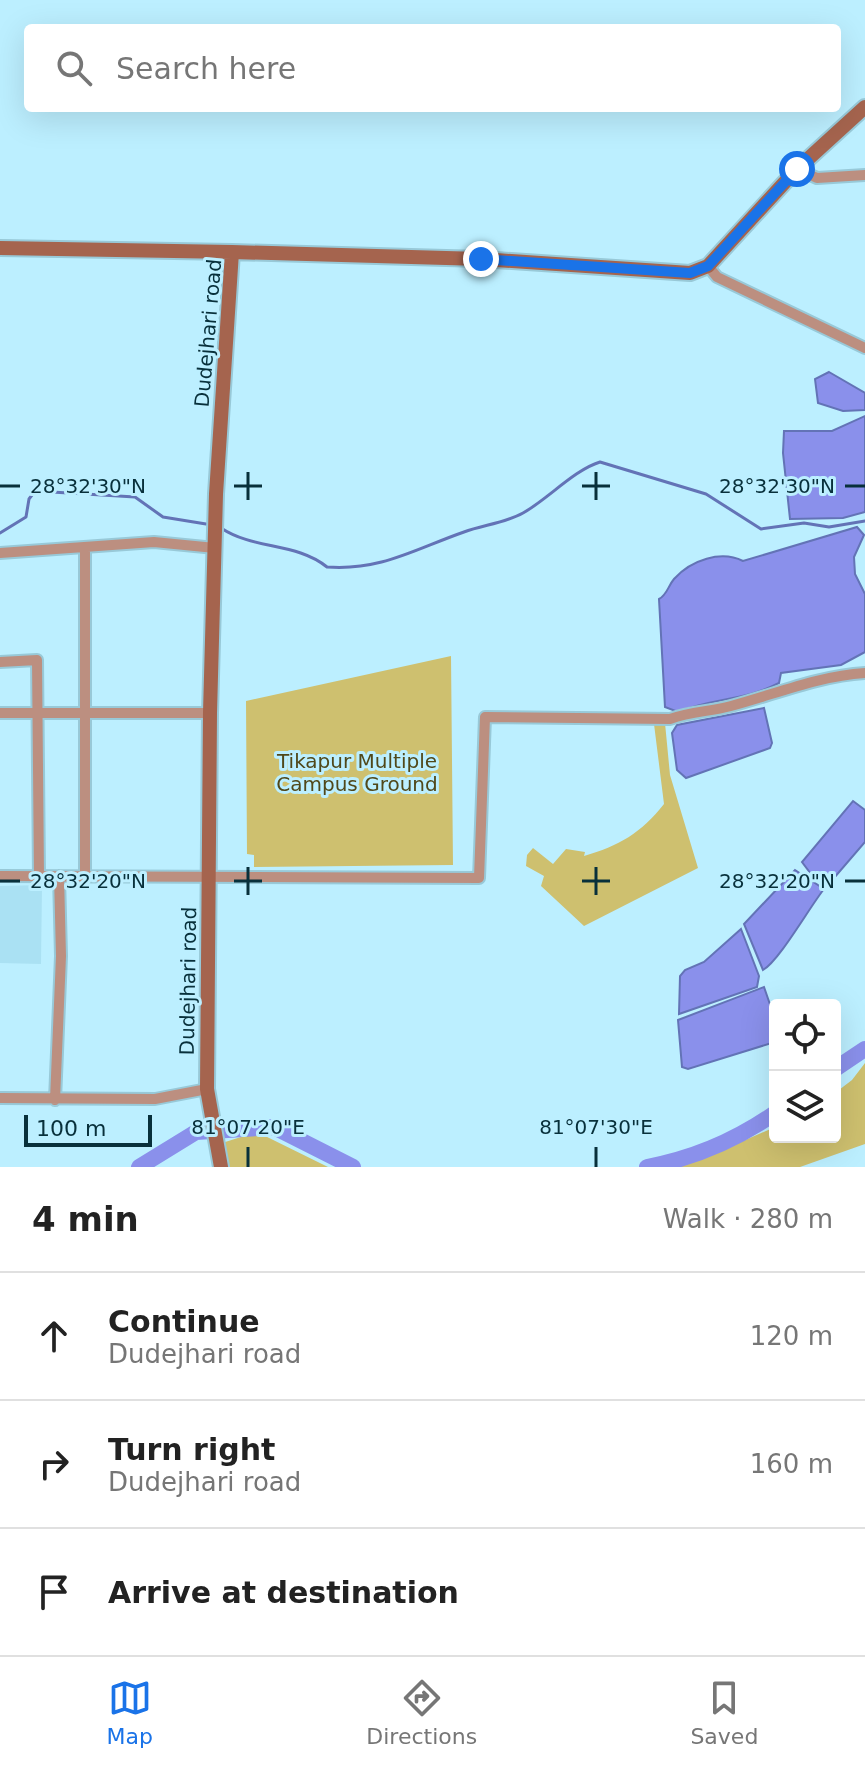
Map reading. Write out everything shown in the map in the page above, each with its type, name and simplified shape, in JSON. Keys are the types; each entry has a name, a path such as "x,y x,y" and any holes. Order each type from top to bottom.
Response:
{"street":[{"path":"865,107 797,169 708,266 717,277 865,348"},
{"path":"797,169 817,178 865,175"},
{"path":"0,248 232,252"},
{"name":"Dudejhari road","path":"221,1167 207,1089 210,713 215,548 232,252 481,259 690,273 708,266"},
{"path":"0,553 154,542 215,548"},
{"path":"85,547 85,876"},
{"path":"0,662 37,660 39,876"},
{"path":"0,876 479,878 485,717 670,719 694,710 726,708 792,686 865,673"},
{"path":"0,713 210,713"},
{"path":"55,1100 61,956 59,876"},
{"path":"0,1098 155,1099 207,1089"}],"shaded area":[{"path":"42,885 41,964 0,963 0,886"}],"green space":[{"name":"Tikapur Multiple Campus Ground","path":"451,656 453,865 254,867 254,855 247,854 246,701"},
{"path":"665,723 670,775 698,868 584,926 541,886 544,876 526,866 527,855 533,848 553,864 566,849 585,852 584,856 619,843 647,823 664,804 654,724"},
{"path":"865,1063 865,1144 800,1167 671,1167 709,1156 769,1130 769,1143 841,1143 841,1088"},
{"path":"257,1132 328,1167 226,1167 222,1143"}],"water":[{"path":"829,372 865,393 865,410 843,411 818,403 815,379"},
{"path":"865,416 865,512 843,518 790,519 783,453 784,431 832,431"},
{"path":"857,527 864,535 854,557 855,574 865,594 865,652 841,665 781,673 779,683 753,693 678,712 665,707 659,599 681,572 707,559 725,556 743,561"},
{"path":"764,708 772,743 770,748 686,778 677,770 672,733 677,725"},
{"path":"853,801 865,810 865,842 828,885 814,878 802,862"},
{"path":"795,870 824,889 770,965 763,970 744,924"},
{"path":"741,929 759,976 757,987 679,1014 680,976 685,970 704,962"},
{"path":"764,987 769,1002 769,1044 688,1069 682,1067 678,1020"}],"waterway":[{"path":"221,528 247,540 302,553 327,567 364,566 516,516 581,471 600,462 706,494 761,529 804,523 829,527 865,521"},
{"path":"0,533 26,517 29,499 35,491 135,497 163,517 206,524"},
{"path":"841,1065 865,1049"},
{"path":"647,1167 714,1147 769,1117"},
{"path":"139,1167 196,1132 274,1127 353,1167"}],"route":[{"path":"481,259 690,273 708,266 797,169"}]}
